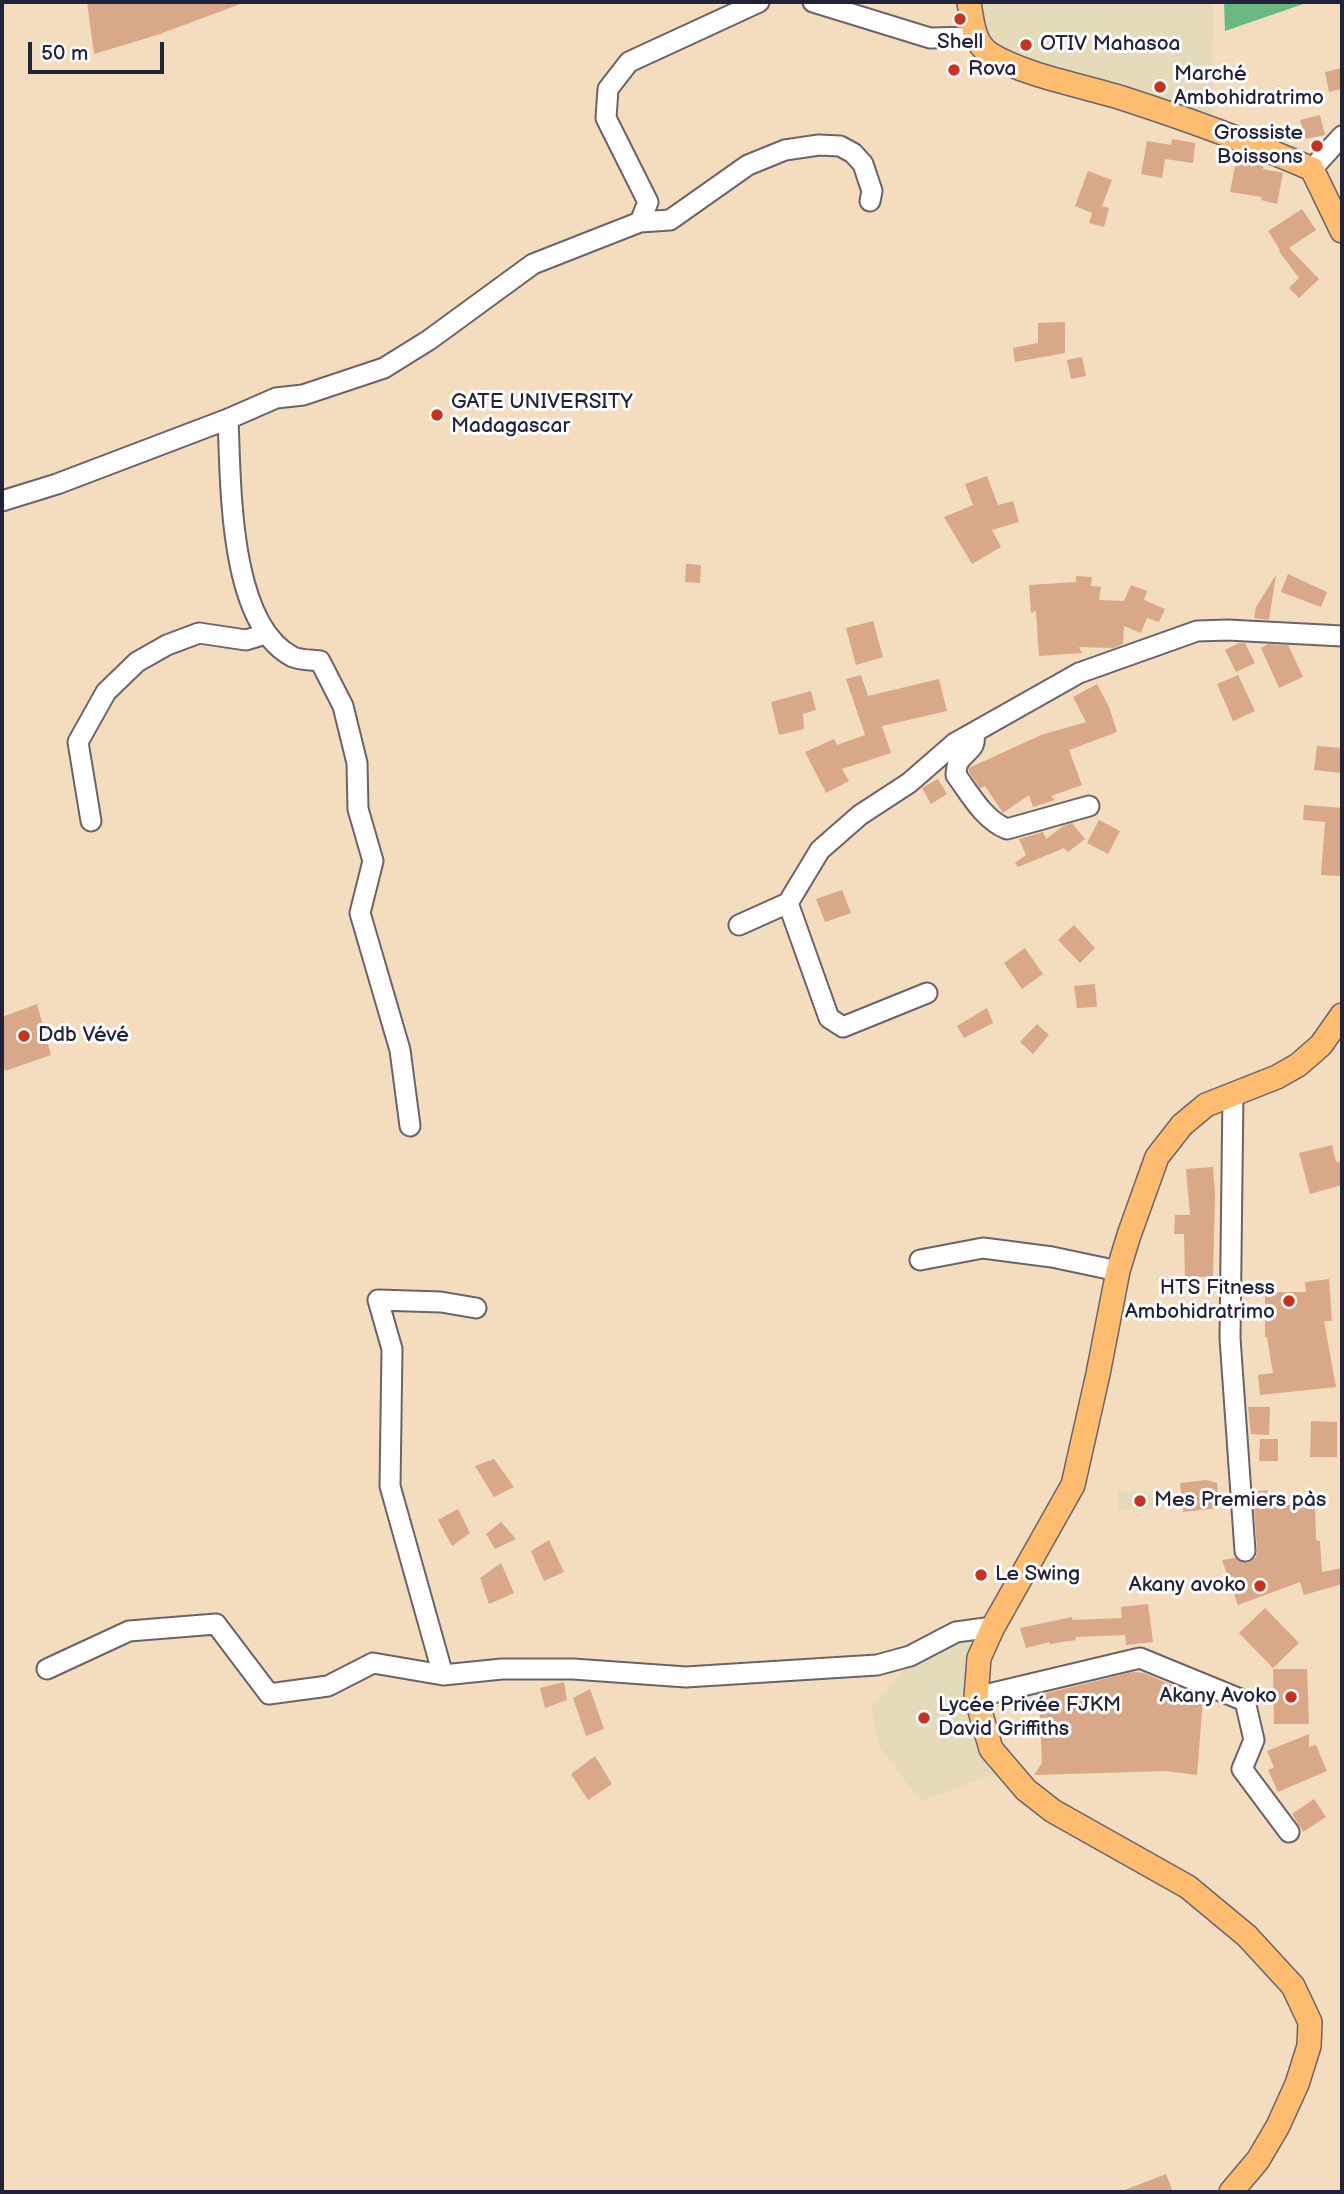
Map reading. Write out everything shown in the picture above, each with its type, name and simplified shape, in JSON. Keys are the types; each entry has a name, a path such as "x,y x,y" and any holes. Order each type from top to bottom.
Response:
{"main road":[{"path":"968,2 975,37 989,53 1018,66 1218,131 1312,169 1342,231"},
{"path":"1231,2192 1258,2161 1278,2126 1297,2084 1309,2046 1310,2022 1293,1986 1247,1936 1188,1887 1053,1811 1026,1790 992,1749 976,1696 979,1658 993,1627 1073,1485 1118,1271 1157,1157 1182,1125 1206,1105 1277,1077 1298,1065 1321,1045 1342,1015"}],"street":[{"path":"640,222 648,202 606,118 608,89 629,62 759,2"},
{"path":"813,2 930,38 975,37"},
{"path":"1312,169 1342,136"},
{"path":"2,502 57,484 276,398 303,395 384,368 429,340 533,264 640,222 670,220 748,165 785,150 819,145 840,146 863,164 872,191 870,201"},
{"path":"228,419 234,542 251,602 266,634 294,657 320,661 344,706 357,763 358,809 373,861 360,913 400,1050 410,1126"},
{"path":"739,925 788,903 820,850 860,815 909,783 956,743 1079,673 1196,631 1342,636"},
{"path":"91,821 78,742 106,692 137,662 166,645 199,634 246,640 266,634"},
{"path":"973,733 974,746 957,764 956,775 986,814 998,825 1007,829 1089,806"},
{"path":"788,903 829,1018 843,1027 927,993"},
{"path":"1233,1093 1230,1338 1245,1551"},
{"path":"920,1260 983,1248 1052,1257 1118,1271"},
{"path":"443,1675 390,1486 392,1349 378,1300 441,1302 476,1308"},
{"path":"47,1669 129,1631 216,1624 269,1694 328,1686 373,1663 443,1675 573,1668 686,1677 877,1665 910,1656 956,1632 993,1627"},
{"path":"976,1696 1140,1658 1222,1691 1245,1701 1254,1740 1242,1769 1289,1832"}],"shaded area":[{"name":"Marché Ambohidratrimo","path":"981,2 1213,2 1212,119 1004,55 987,39 981,20"},
{"name":"Mes Premiers pàs","path":"1118,1492 1162,1492 1162,1510 1118,1510"},
{"name":"Lycée Privée FJKM David Griffiths","path":"972,1636 965,1680 977,1728 1001,1772 920,1801 879,1746 871,1707 903,1671"}],"green space":[{"path":"1224,2 1309,2 1225,31"}],"building":[{"path":"87,2 243,3 157,35 94,54"},
{"path":"1342,68 1342,89 1329,92 1325,72"},
{"path":"1320,115 1325,135 1306,139 1300,120"},
{"path":"1172,139 1195,143 1193,163 1165,159 1162,178 1141,174 1147,141 1171,145"},
{"path":"1236,160 1264,165 1263,169 1283,173 1277,204 1261,200 1262,197 1230,192"},
{"path":"1088,171 1112,180 1102,206 1109,208 1104,227 1089,223 1092,213 1075,206"},
{"path":"1302,209 1316,230 1289,248 1319,279 1299,298 1289,288 1299,278 1268,231"},
{"path":"1065,322 1065,353 1015,362 1013,348 1038,343 1038,323"},
{"path":"1082,357 1086,376 1071,379 1067,360"},
{"path":"987,476 998,505 1013,501 1019,522 992,530 1001,547 972,564 944,517 973,505 965,484"},
{"path":"686,564 701,565 700,583 685,582"},
{"path":"1288,574 1327,592 1321,607 1281,592"},
{"path":"1276,575 1269,620 1254,618 1256,607"},
{"path":"1076,576 1092,577 1091,586 1101,587 1099,600 1124,601 1131,585 1147,591 1144,600 1165,609 1159,622 1147,618 1141,633 1124,626 1123,644 1113,648 1079,647 1082,653 1039,656 1036,611 1031,613 1029,585 1076,582"},
{"path":"873,621 883,657 856,665 846,628"},
{"path":"1245,643 1255,663 1236,672 1225,650"},
{"path":"1268,644 1288,645 1303,677 1279,688 1261,648"},
{"path":"861,675 868,696 939,679 947,711 882,726 891,753 842,769 849,781 826,793 805,752 834,739 837,745 865,735 846,679"},
{"path":"1238,675 1255,711 1233,721 1217,684"},
{"path":"1097,684 1109,707 1117,732 1069,750 1082,785 1051,796 1055,800 1033,807 1029,795 1003,813 985,786 980,788 969,768 1041,735 1086,722 1073,697"},
{"path":"811,691 816,710 803,714 804,729 779,735 771,702"},
{"path":"1317,746 1342,748 1342,773 1314,770"},
{"path":"938,779 947,794 931,804 922,788"},
{"path":"1304,805 1342,808 1342,876 1321,875 1325,822 1303,820"},
{"path":"1099,820 1120,831 1108,854 1087,843"},
{"path":"1072,823 1085,839 1068,852 1064,848 1018,867 1015,863 1026,855 1019,839 1043,832 1046,839 1063,826"},
{"path":"842,890 851,913 825,922 816,899"},
{"path":"1074,925 1095,948 1080,963 1058,940"},
{"path":"1025,948 1043,974 1022,989 1004,963"},
{"path":"1095,984 1097,1007 1077,1008 1074,986"},
{"name":"Ddb Vévé","path":"37,1004 51,1055 5,1071 2,1060 2,1017"},
{"path":"987,1008 993,1023 964,1038 957,1026"},
{"path":"1037,1024 1049,1035 1033,1054 1020,1042"},
{"path":"1332,1145 1336,1162 1342,1161 1342,1185 1310,1194 1299,1153"},
{"path":"1213,1167 1213,1277 1185,1277 1184,1234 1174,1234 1175,1215 1190,1215 1186,1169"},
{"path":"1329,1279 1332,1321 1324,1321 1336,1387 1260,1395 1258,1375 1273,1373 1265,1337 1265,1292 1306,1292 1305,1282"},
{"path":"1248,1407 1270,1407 1269,1435 1251,1434"},
{"path":"1311,1421 1337,1422 1337,1457 1310,1457"},
{"path":"1260,1439 1278,1439 1278,1461 1259,1461"},
{"path":"494,1459 514,1487 494,1497 475,1466"},
{"path":"1206,1480 1217,1483 1219,1508 1183,1512 1180,1483"},
{"path":"1267,1490 1269,1505 1315,1505 1316,1540 1320,1541 1322,1572 1342,1568 1342,1584 1304,1595 1300,1582 1238,1605 1222,1560 1235,1558 1247,1563 1256,1557 1253,1492"},
{"path":"458,1509 470,1533 452,1546 438,1520"},
{"path":"501,1522 516,1539 495,1549 486,1534"},
{"path":"549,1540 564,1572 544,1581 531,1551"},
{"path":"501,1563 514,1593 489,1604 480,1578"},
{"path":"1148,1604 1153,1642 1126,1645 1125,1635 1075,1637 1076,1640 1049,1642 1026,1648 1020,1628 1072,1617 1072,1620 1122,1618 1121,1607"},
{"name":"Akany Avoko","path":"1265,1608 1299,1643 1273,1668 1239,1633"},
{"name":"Akany Avoko","path":"1273,1669 1307,1669 1309,1724 1274,1724"},
{"path":"1133,1672 1144,1673 1203,1699 1197,1775 1166,1771 1034,1775 1042,1763 1039,1695"},
{"path":"564,1682 567,1700 545,1708 540,1688"},
{"path":"590,1689 604,1729 586,1736 573,1698"},
{"path":"1309,1734 1309,1747 1316,1745 1327,1771 1278,1792 1268,1770 1274,1767 1267,1751"},
{"path":"595,1756 612,1784 588,1800 571,1774"},
{"path":"1314,1799 1326,1817 1303,1832 1292,1814"},
{"path":"1166,2174 1173,2192 1122,2191"}],"place":[{"name":"Shell","path":"960,19"},
{"name":"OTIV Mahasoa","path":"1026,45"},
{"name":"Rova","path":"954,70"},
{"name":"Marché Ambohidratrimo","path":"1160,87"},
{"name":"Grossiste Boissons","path":"1317,146"},
{"name":"GATE UNIVERSITY Madagascar","path":"437,415"},
{"name":"Ddb Vévé","path":"24,1036"},
{"name":"HTS Fitness Ambohidratrimo","path":"1289,1301"},
{"name":"Mes Premiers pàs","path":"1140,1501"},
{"name":"Le Swing","path":"981,1575"},
{"name":"Akany avoko","path":"1260,1586"},
{"name":"Akany Avoko","path":"1291,1697"},
{"name":"Lycée Privée FJKM David Griffiths","path":"924,1718"}]}
